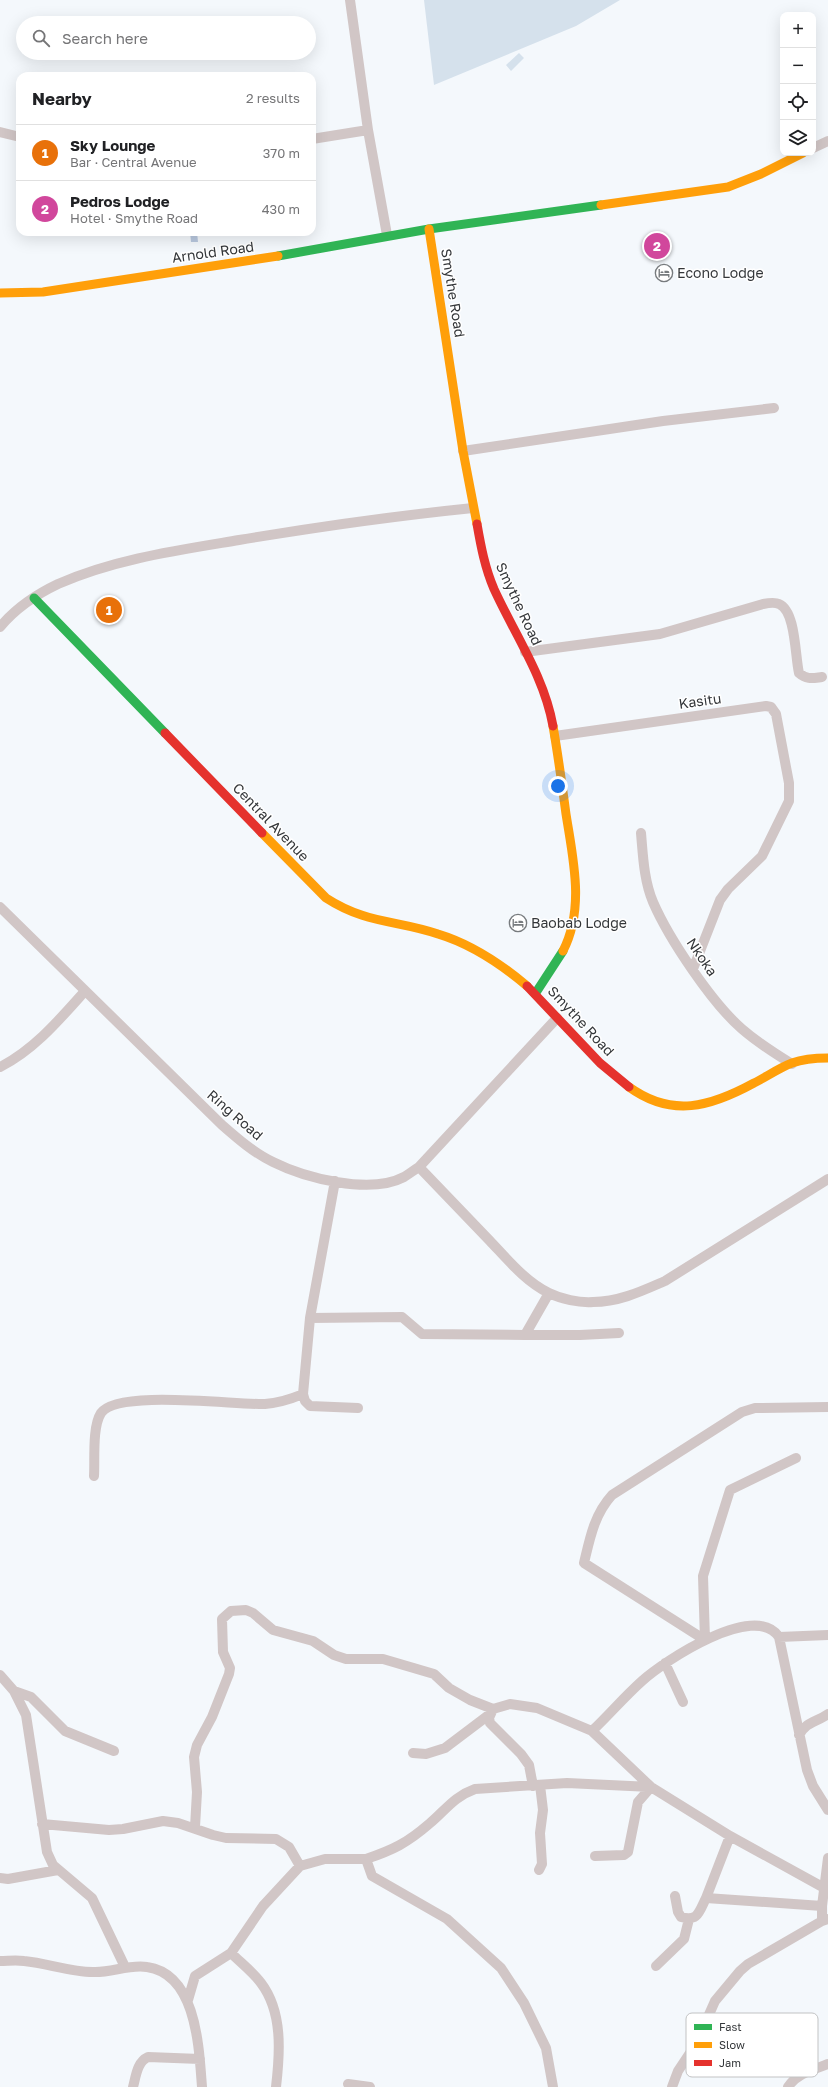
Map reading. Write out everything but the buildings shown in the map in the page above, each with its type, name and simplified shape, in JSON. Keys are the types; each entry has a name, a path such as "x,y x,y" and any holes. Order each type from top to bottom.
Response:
{"street":[{"path":"350,0 368,130 387,235"},
{"path":"316,138 368,130"},
{"path":"0,132 16,136"},
{"path":"816,146 828,140"},
{"path":"429,229 728,186 762,174 797,156"},
{"name":"Arnold Road","path":"0,293 24,294 57,290 268,258 387,235 429,229"},
{"name":"Smythe Road","path":"429,229 463,451 484,563 494,589 541,681 549,704 576,886 574,916 570,933 564,948 535,994 613,1076 643,1097 676,1107 696,1105 725,1097 792,1064 815,1058 828,1058"},
{"path":"463,451 663,421 774,408"},
{"path":"0,627 8,617 34,598 58,584 117,563 213,544 298,530 386,517 473,508"},
{"name":"Central Avenue","path":"34,598 326,898 340,908 367,919 437,933 461,941 495,962 535,994"},
{"path":"525,652 660,634 763,604 778,603 788,611 794,636 799,673 804,677 822,677"},
{"name":"Kasitu","path":"554,736 766,706 771,707 776,714 789,783 789,801 767,848 720,900 693,969"},
{"name":"Nkoka","path":"641,833 645,872 653,901 667,928 693,969 717,1002 740,1028 762,1046 792,1064"},
{"name":"Ring Road","path":"0,907 48,952 85,991 221,1124 244,1144 273,1162 302,1173 334,1181 367,1184 387,1182 403,1178 419,1167 557,1018"},
{"path":"0,1067 22,1053 47,1032 85,991"},
{"path":"419,1167 518,1270 549,1293 570,1300 592,1303 611,1301 638,1293 665,1281 827,1182"},
{"path":"334,1181 310,1318 303,1394 305,1401 310,1406 358,1408"},
{"path":"525,1335 549,1293"},
{"path":"310,1318 402,1316 422,1334 580,1335 619,1333"},
{"path":"94,1476 97,1425 101,1413 110,1406 129,1402 160,1400 265,1404 284,1402 303,1394"},
{"path":"705,1640 584,1563 593,1524 605,1503 612,1495 742,1412 755,1408 828,1407"},
{"path":"705,1640 704,1576 730,1490 796,1458"},
{"path":"194,1827 197,1792 194,1757 197,1745 212,1717 229,1674 230,1668 223,1652 222,1619 231,1611 246,1610 254,1613 273,1630 313,1641 334,1655 346,1659 383,1659 434,1674 449,1688 492,1711"},
{"path":"592,1731 642,1681 665,1663 705,1640 745,1626 766,1627 776,1632 779,1637 807,1770 813,1786 828,1810"},
{"path":"779,1637 828,1635"},
{"path":"665,1663 683,1702"},
{"path":"0,1675 14,1691 26,1715 47,1852 53,1865 92,1898 125,1967"},
{"path":"14,1691 31,1697 65,1731 114,1751"},
{"path":"413,1753 426,1754 445,1748 492,1711 510,1704 537,1708 592,1731 651,1787 730,1836 826,1889"},
{"path":"492,1711 488,1718 490,1723 521,1754 529,1765 537,1786 543,1810 540,1833 542,1864 539,1870"},
{"path":"799,1735 804,1726 820,1720 828,1714"},
{"path":"188,2000 195,1976 231,1953 263,1906 300,1866 326,1859 366,1859 399,1847 430,1823 462,1794 475,1789 567,1783 651,1787"},
{"path":"595,1856 624,1855 628,1852 638,1802 651,1787"},
{"path":"42,1824 123,1830 163,1821 194,1827 213,1836 226,1838 276,1839 289,1847 300,1866"},
{"path":"675,1896 678,1912 681,1917 689,1919 694,1918 699,1913 730,1836"},
{"path":"710,2013 715,2001 740,1971 748,1964 825,1920 822,1906 826,1889 828,1858"},
{"path":"366,1859 372,1876 447,1919 501,1968 524,2002 546,2048 553,2087"},
{"path":"0,1878 58,1870"},
{"path":"706,1898 822,1906"},
{"path":"656,1966 684,1939 689,1919"},
{"path":"231,1953 262,1984 272,2004 278,2028 279,2058 276,2087"},
{"path":"0,1961 23,1961 92,1972 125,1967 147,1967 163,1971 173,1980 188,2000 200,2059 202,2087"},
{"path":"133,2087 140,2063 143,2059 148,2057 200,2059"},
{"path":"672,2087 678,2071 686,2059"},
{"path":"818,2068 828,2064"},
{"path":"788,2087 797,2077"},
{"path":"348,2084 370,2087"}],"shaded area":[{"path":"424,0 620,0 576,26 434,85"},
{"path":"519,53 524,58 511,71 506,65"}],"water":[{"path":"190,236 197,236 198,242 191,242"}],"traffic: fast":[{"path":"278,256 429,229 601,205"},
{"path":"34,598 165,733"},
{"path":"535,994 563,951"}],"traffic: slow":[{"path":"601,205 728,187 761,174 797,156"},
{"path":"429,229 463,451 477,524"},
{"path":"0,293 43,292 278,256"},
{"path":"553,726 572,848 575,883 574,918 570,935 563,951"},
{"path":"262,833 326,898 355,913 423,930 462,943 507,970 527,986"},
{"path":"629,1087 645,1097 660,1103 676,1106 691,1106 722,1098 759,1081 782,1067 792,1063 810,1059 828,1058"}],"traffic: jam":[{"path":"477,524 488,573 494,589 536,673 549,708 553,726"},
{"path":"165,733 262,833"},
{"path":"527,986 600,1063 629,1087"}],"place":[{"name":"Pedros Lodge","path":"657,246"},
{"name":"Econo Lodge","path":"664,273"},
{"name":"Sky Lounge","path":"109,610"},
{"name":"Baobab Lodge","path":"518,923"}]}
